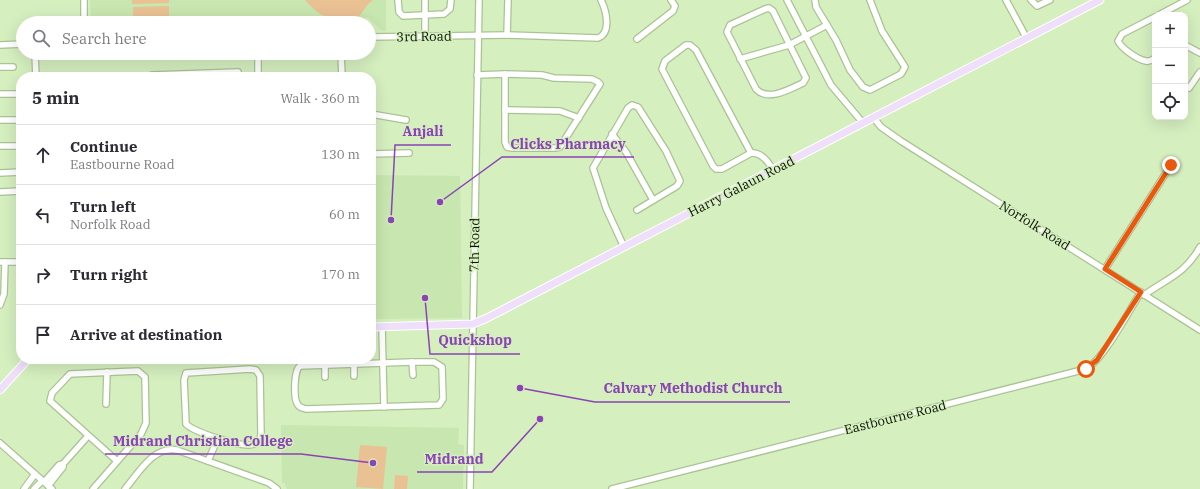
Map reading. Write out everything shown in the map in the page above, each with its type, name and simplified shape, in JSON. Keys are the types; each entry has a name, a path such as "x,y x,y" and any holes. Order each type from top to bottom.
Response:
{"main road":[{"name":"Harry Galaun Road","path":"376,327 472,324 624,247 874,118 1026,37 1100,0"},
{"path":"0,390 23,364"}],"street":[{"path":"84,0 84,16"},
{"path":"398,0 399,12 401,15 447,13 451,6 451,0"},
{"path":"425,0 425,36"},
{"name":"7th Road","path":"470,489 479,0"},
{"path":"507,35 508,0"},
{"name":"3rd Road","path":"376,37 507,35 602,37 607,29 601,0"},
{"path":"637,39 674,10 675,6 671,0"},
{"path":"787,0 831,85 863,123"},
{"path":"815,0 816,7 850,70 865,89 871,90 898,76 905,67 882,31 870,0"},
{"path":"1006,0 1026,37"},
{"path":"1031,0 1036,6 1050,0"},
{"path":"1165,12 1187,0"},
{"path":"765,9 772,10 789,45 804,72 805,81 802,84 769,96 756,89 740,59 728,32 728,27 765,9"},
{"path":"1152,19 1122,34 1118,40 1120,45 1144,60 1152,60"},
{"path":"740,59 789,45 827,25"},
{"path":"0,45 16,44"},
{"path":"750,153 696,50 690,45 686,45 665,61 662,65 662,69 713,166 716,169 722,169 750,153 756,153 763,157 773,170"},
{"path":"1188,47 1200,53"},
{"path":"36,60 36,72"},
{"path":"258,60 258,72"},
{"path":"341,60 342,72"},
{"path":"0,67 13,67"},
{"path":"1189,88 1200,72"},
{"path":"477,75 505,74 542,74 554,78 597,81 599,86 563,144 557,148 512,148 507,147 504,142 505,74"},
{"path":"0,94 16,94"},
{"path":"624,247 606,208 593,170 594,164 630,106 635,105 638,107 666,151 680,181 677,186 637,210"},
{"path":"505,110 560,110 579,118"},
{"path":"376,115 406,120"},
{"name":"Norfolk Road","path":"874,118 881,127 890,134 1200,330"},
{"path":"0,120 16,120"},
{"path":"612,134 626,152 653,200"},
{"path":"0,146 16,146"},
{"path":"376,154 409,153"},
{"path":"1105,269 1171,165"},
{"path":"0,173 16,172"},
{"path":"0,192 16,191"},
{"path":"1142,293 1185,268 1193,260 1200,247"},
{"path":"0,305 4,294 2,262 16,262"},
{"name":"Eastbourne Road","path":"612,489 1086,369 1097,360 1142,293"},
{"path":"382,327 384,407"},
{"path":"412,362 413,375"},
{"path":"325,377 325,364 304,365 298,367 296,373 296,399 300,407 306,409 437,406 441,402 443,396 442,367 434,362 376,363"},
{"path":"354,364 354,376"},
{"path":"256,370 260,376 261,435 259,440 254,444 247,445 218,438 186,424 184,414 185,375 189,372 256,370"},
{"path":"94,489 145,427 144,377 138,371 70,374 65,377 50,396 50,401 117,461"},
{"path":"106,404 107,372"},
{"path":"34,489 47,484 60,465 63,464 88,436"},
{"path":"208,461 218,438"},
{"path":"0,443 47,484"},
{"path":"124,489 153,457 165,450 177,450 269,483 277,489"},
{"path":"24,489 36,474"}],"shaded area":[{"path":"90,0 386,0 386,31 382,31 376,25 376,16 91,16"},
{"path":"132,0 169,0 169,3 132,4"},
{"path":"305,0 373,0 368,4 359,16 323,16"},
{"path":"169,6 169,16 133,16 133,7"},
{"path":"376,175 460,176 462,318 376,319"},
{"path":"281,425 459,428 458,444 464,445 463,489 287,489 284,483 282,483"},
{"path":"360,445 387,447 383,489 356,487"},
{"path":"395,475 408,476 407,489 394,489"}],"place":[{"name":"Clicks Pharmacy","path":"440,202"},
{"name":"Anjali","path":"391,220"},
{"name":"Quickshop","path":"425,298"},
{"name":"Calvary Methodist Church","path":"520,388"},
{"name":"Midrand","path":"540,419"},
{"name":"Midrand Christian College","path":"373,463"}],"route":[{"path":"1086,369 1091,367 1097,360 1141,292 1105,269 1171,165"}]}
